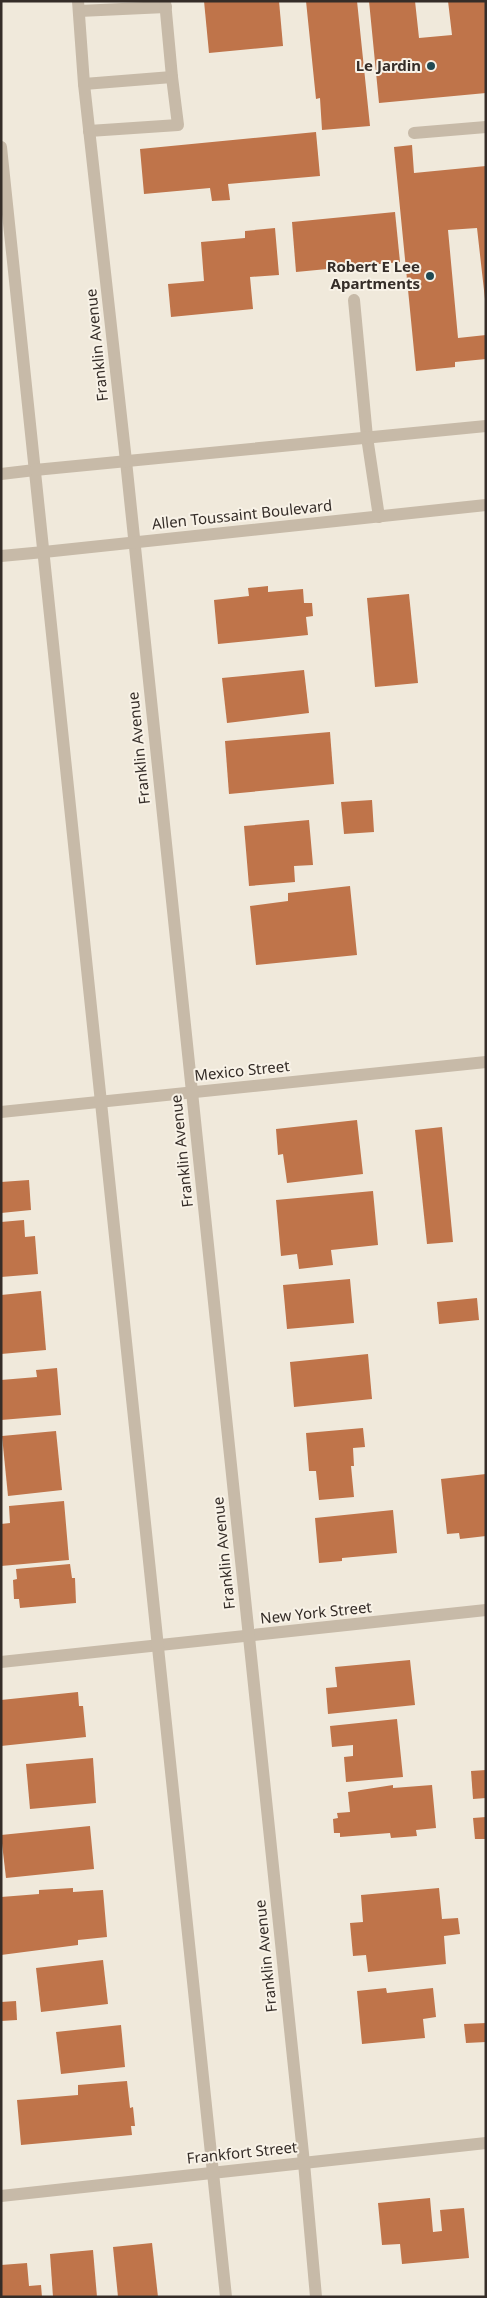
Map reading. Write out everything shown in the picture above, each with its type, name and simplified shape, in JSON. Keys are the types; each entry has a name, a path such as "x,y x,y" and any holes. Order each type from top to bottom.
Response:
{"street":[{"path":"78,6 165,4 178,125 89,131"},
{"name":"Franklin Avenue","path":"78,6 84,84 126,461 304,2163 316,2297"},
{"path":"84,84 172,77"},
{"path":"414,133 486,127"},
{"path":"1,147 226,2297"},
{"path":"354,300 367,437 379,517"},
{"path":"1,474 486,426"},
{"name":"Allen Toussaint Boulevard","path":"1,556 486,505"},
{"name":"Mexico Street","path":"1,1112 486,1062"},
{"name":"New York Street","path":"1,1662 249,1637 486,1610"},
{"name":"Frankfort Street","path":"1,2196 486,2143"}],"building":[{"path":"204,1 279,1 283,46 209,53"},
{"path":"306,1 357,1 370,126 322,130 320,98 316,99"},
{"name":"Le Jardin","path":"369,1 415,1 419,38 452,35 448,1 486,1 486,93 379,103"},
{"path":"316,132 320,176 228,184 230,200 212,201 210,188 144,194 140,149"},
{"name":"Robert E Lee Apartments","path":"412,145 414,173 486,166 486,308 477,228 448,230 458,338 486,335 486,359 455,362 455,367 416,371 394,147"},
{"path":"395,212 400,262 296,272 292,222"},
{"path":"275,228 279,275 250,277 253,309 171,317 168,284 204,281 201,242 245,238 245,231"},
{"path":"268,586 268,592 303,589 304,603 312,603 313,616 306,617 308,635 218,644 214,600 249,596 248,588"},
{"path":"409,594 418,683 375,687 367,598"},
{"path":"304,670 309,713 227,723 222,678"},
{"path":"330,732 334,784 229,794 225,741"},
{"path":"372,800 374,832 344,834 341,802"},
{"path":"309,820 313,865 294,866 295,882 249,886 244,826"},
{"path":"350,886 357,955 256,965 250,906 288,901 288,893"},
{"path":"357,1120 363,1174 287,1183 283,1154 278,1155 276,1129"},
{"path":"442,1127 453,1242 427,1244 415,1130"},
{"path":"29,1180 31,1210 1,1213 1,1182"},
{"path":"373,1191 378,1245 331,1250 333,1265 299,1269 297,1254 281,1256 276,1200"},
{"path":"24,1220 25,1237 35,1236 38,1274 1,1277 1,1222"},
{"path":"350,1279 354,1323 287,1329 283,1285"},
{"path":"41,1291 46,1350 1,1354 1,1295"},
{"path":"477,1298 479,1320 439,1324 437,1302"},
{"path":"368,1354 372,1399 294,1407 290,1362"},
{"path":"57,1368 61,1415 1,1420 1,1380 37,1377 36,1370"},
{"path":"363,1428 365,1447 353,1448 354,1466 351,1466 354,1497 319,1500 316,1471 309,1471 306,1433"},
{"path":"56,1431 62,1490 8,1496 2,1436"},
{"path":"486,1474 486,1536 460,1539 459,1533 447,1534 441,1479"},
{"path":"64,1501 69,1560 1,1566 1,1524 10,1523 9,1506"},
{"path":"393,1510 397,1553 342,1558 342,1561 319,1563 315,1518"},
{"path":"70,1564 72,1578 75,1578 76,1603 20,1608 19,1599 14,1599 13,1580 17,1579 16,1569"},
{"path":"410,1660 415,1705 328,1714 326,1688 337,1687 335,1667"},
{"path":"78,1692 79,1706 83,1706 86,1737 1,1746 1,1700"},
{"path":"397,1719 403,1777 346,1782 344,1757 353,1756 353,1745 332,1747 330,1726"},
{"path":"93,1758 96,1803 30,1809 26,1764"},
{"path":"486,1770 486,1798 473,1799 471,1771"},
{"path":"393,1785 393,1788 432,1785 436,1828 416,1830 417,1836 391,1838 390,1833 340,1837 340,1833 334,1833 333,1819 338,1818 337,1813 350,1812 348,1792"},
{"path":"486,1817 486,1839 475,1839 473,1818"},
{"path":"90,1826 94,1869 6,1878 1,1835"},
{"path":"73,1888 73,1892 103,1890 107,1937 78,1940 78,1945 1,1955 1,1897 39,1894 39,1890"},
{"path":"439,1888 442,1919 458,1918 460,1934 444,1936 446,1964 368,1972 366,1955 353,1956 350,1923 363,1922 361,1895"},
{"path":"103,1960 108,2004 41,2012 36,1968"},
{"path":"386,1988 387,1993 433,1988 436,2017 423,2019 425,2038 362,2044 357,1991"},
{"path":"16,2001 17,2020 1,2021 1,2002"},
{"path":"486,2023 486,2042 466,2043 464,2024"},
{"path":"121,2025 125,2067 61,2074 56,2032"},
{"path":"127,2081 130,2108 133,2107 135,2126 131,2126 132,2135 21,2145 17,2100 78,2095 78,2085"},
{"path":"430,2198 433,2232 442,2231 440,2210 464,2208 469,2258 402,2264 400,2244 382,2245 378,2203"},
{"path":"152,2243 158,2297 118,2297 113,2247"},
{"path":"93,2250 97,2297 53,2297 50,2254"},
{"path":"27,2263 29,2286 41,2285 42,2297 1,2297 1,2265"}],"place":[{"name":"Le Jardin","path":"431,66"},
{"name":"Robert E Lee Apartments","path":"430,276"}]}
